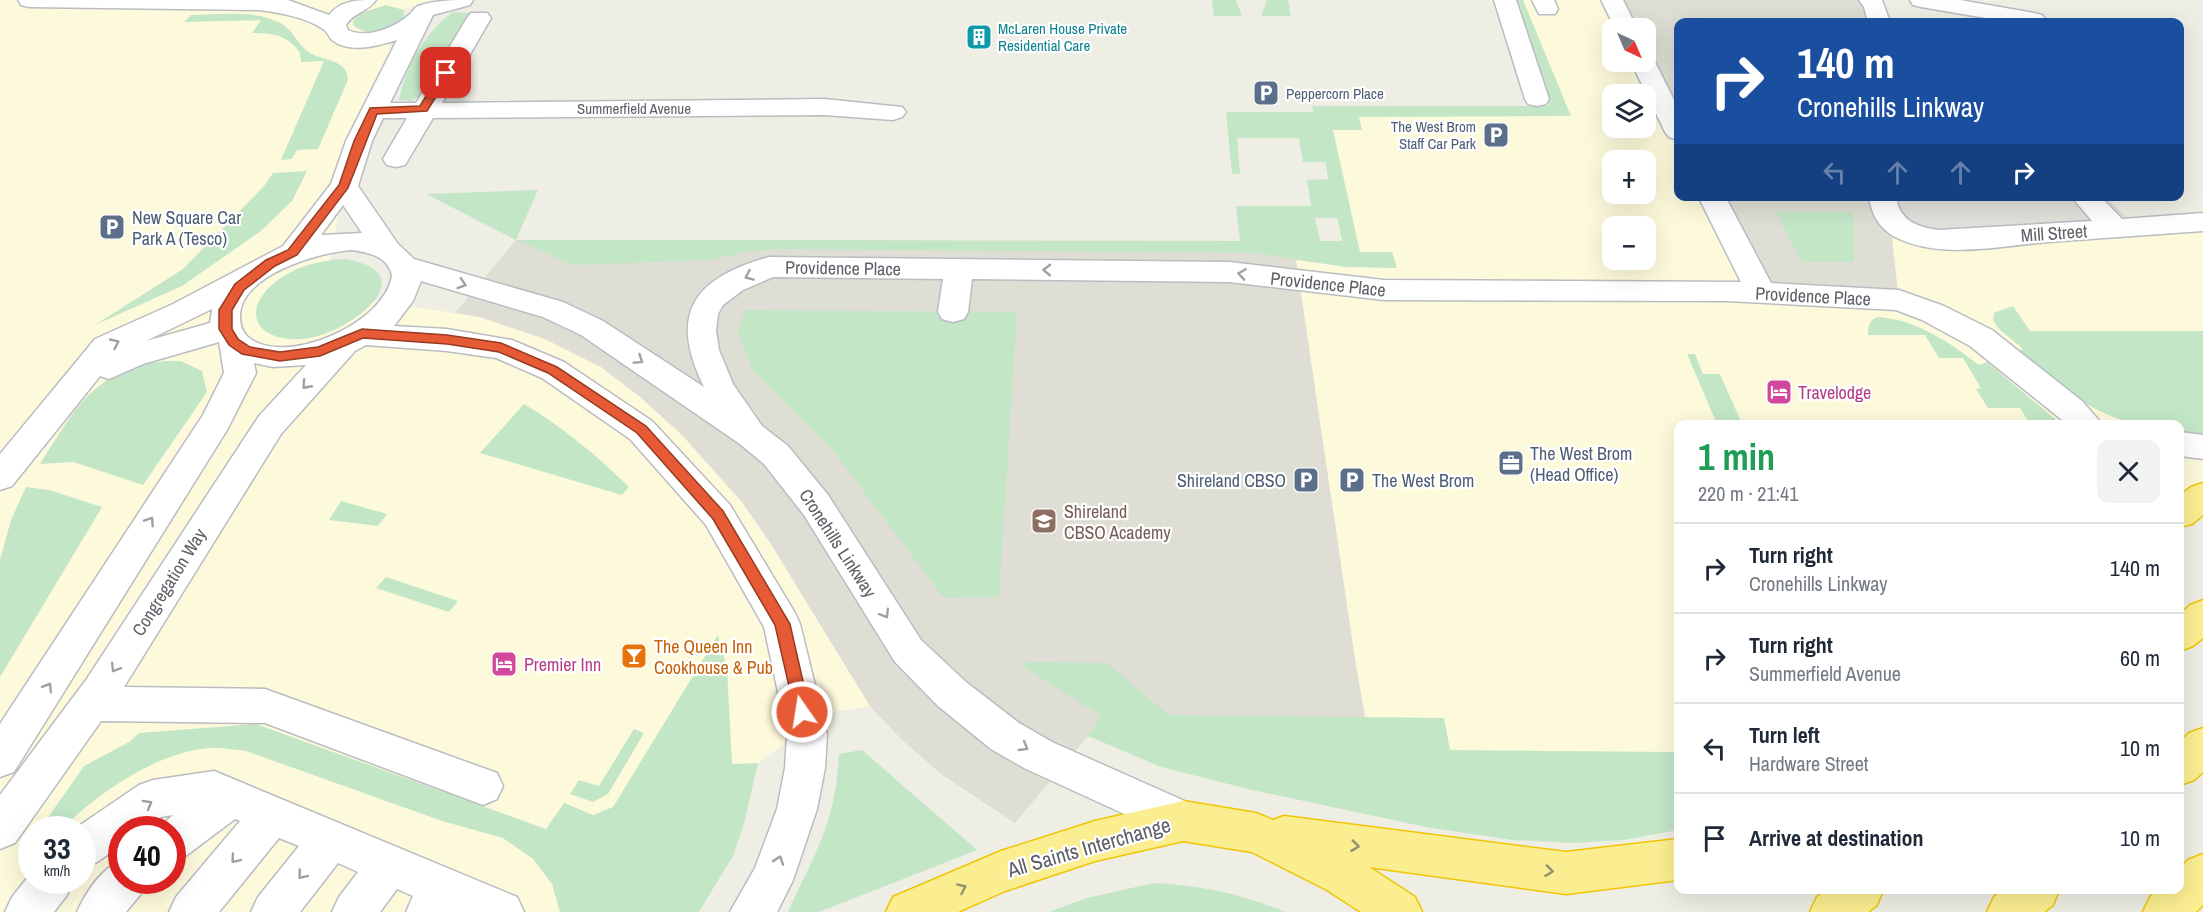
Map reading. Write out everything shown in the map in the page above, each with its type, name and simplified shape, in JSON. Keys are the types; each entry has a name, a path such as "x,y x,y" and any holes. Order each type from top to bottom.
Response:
{"highway":[{"path":"2184,511 2203,496"},
{"path":"2184,632 2203,616"},
{"path":"2184,763 2203,746"},
{"name":"All Saints Interchange","path":"908,912 1001,872 1095,841 1183,821 1256,832 1342,874 1400,912"},
{"path":"1256,832 1566,873 1674,860"},
{"path":"2184,894 2203,875"},
{"path":"1832,912 1857,894"},
{"path":"2009,912 2033,894"},
{"path":"2165,912 2183,894"}],"street":[{"path":"29,0 260,3 289,7 359,40 375,39 404,30 420,10 462,0"},
{"path":"337,30 343,11 365,0"},
{"path":"1505,0 1537,99"},
{"path":"1612,0 1621,18"},
{"path":"1870,0 1875,6 1878,18"},
{"path":"1921,0 2019,18"},
{"path":"2014,0 2032,18"},
{"name":"Cronehills Linkway","path":"293,252 344,186 359,141 420,10"},
{"path":"396,159 423,109 479,18"},
{"path":"337,30 373,58 379,99"},
{"path":"1648,72 1674,124"},
{"name":"Summerfield Avenue","path":"379,99 423,109 824,107 893,112"},
{"path":"229,335 247,350 280,357 320,351 354,338 386,316 398,302 407,279 396,257 344,186"},
{"path":"1714,201 1761,293"},
{"name":"Mill Street","path":"1882,201 1882,209 1890,220 1906,232 1927,238 1950,240 2117,230 2203,222"},
{"path":"2089,201 2117,230"},
{"name":"Cronehills Linkway","path":"229,335 226,310 233,295 254,274 293,252 343,241 369,242 396,257 470,287 554,309 573,318 592,328 751,435 776,455 816,505 908,651 952,694 1005,736 1038,755 1183,821"},
{"name":"Providence Place","path":"751,435 715,384 704,351 702,321 711,299 729,285 769,267 1228,272 1384,290 1642,290 1899,300 1933,313 1981,338 2079,417"},
{"path":"953,312 959,269"},
{"path":"0,477 106,346 184,311 254,274"},
{"path":"75,384 132,356 229,335"},
{"path":"6,750 132,549 216,421 240,373 229,335"},
{"path":"354,338 447,340 501,348 553,370 641,429 718,515 782,624 807,734 805,768 797,809 772,880 752,912"},
{"name":"Congregation Way","path":"0,829 92,704 270,425 354,338"},
{"path":"2184,445 2203,447"},
{"path":"92,704 265,706 483,786"},
{"path":"96,838 153,799 214,790 390,863 437,900 502,912"},
{"path":"186,831 232,797"},
{"path":"191,912 272,814"},
{"path":"273,912 331,839"},
{"path":"354,912 390,863"},
{"path":"27,912 41,894"},
{"path":"99,912 114,894"}],"shaded area":[{"path":"0,0 431,0 380,18 391,49 385,88 344,186 324,293 480,317 545,339 601,367 639,396 682,435 741,501 769,541 870,706 827,713 758,763 744,824 733,856 699,912 0,912"},
{"path":"1510,0 1612,0 1621,18 1602,18 1602,72 1648,72 1654,84 1602,84 1602,138 1656,138 1656,88 1674,124 1674,201 1742,201 1890,220 2203,222 2203,496 2184,511 2184,420 1674,420 1674,794 1381,805 1356,666 1296,259 1347,267 1312,106 1549,106"},
{"path":"1612,0 1870,0 1875,6 1878,18 1674,18 1674,124 1648,72 1656,72 1656,18 1621,18"},
{"path":"1713,201 1883,201 1890,220 1899,300 1761,293"},
{"path":"1886,201 2110,201 2138,228 1927,238"},
{"name":"Shireland CBSO Academy","path":"516,240 1342,241 1347,267 1296,260 1356,666 1381,805 1088,736 1015,823 941,774 902,740 870,706 769,541 741,501 682,435 639,396 601,367 545,339 480,317 455,313"}],"green space":[{"path":"1212,0 1236,0 1242,16 1214,16"},
{"path":"1267,0 1288,0 1291,16 1261,16"},
{"path":"1510,0 1523,0 1571,116 1359,117 1362,130 1333,130 1360,252 1392,252 1397,268 1347,267 1255,253 780,249 745,252 711,260 574,265 516,240 1240,241 1236,206 1311,206 1307,180 1328,179 1325,162 1303,162 1299,138 1237,138 1240,174 1232,174 1226,112 1313,112 1312,106 1549,106","holes":["1315,218 1337,218 1342,241 1320,241"]},
{"path":"386,5 404,10 404,18 393,26 372,32 353,25 353,21 361,13"},
{"path":"453,12 470,13 420,96 411,101 399,100 406,75 418,51 434,29"},
{"path":"238,14 272,19 286,27 310,53 335,62 344,68 348,80 318,149 297,150 292,159 281,160 324,61 301,62 300,53 291,42 279,36 252,33 261,20 184,22 191,15"},
{"path":"307,171 292,201 261,231 182,286 95,325 183,269 264,186 273,173"},
{"path":"538,190 516,240 426,194"},
{"path":"1776,212 1853,212 1854,262 1802,262"},
{"path":"345,259 369,266 380,277 381,290 372,303 358,316 340,327 302,339 270,334 261,327 257,318 257,308 261,297 270,286 291,272 306,266"},
{"path":"2013,306 2030,331 2203,331 2203,435 2184,433 2184,420 2121,420 2073,396 2015,352 2023,349 1999,329 1993,320 1994,313"},
{"path":"745,310 1017,312 999,597 944,598 830,447 752,369 737,332"},
{"path":"1878,317 1892,319 1919,327 1944,340 1979,365 1987,362 2056,420 2028,420 2020,408 1988,408 1976,389 1981,388 1963,358 1939,358 1925,335 1868,335 1868,329 1873,320"},
{"path":"1687,354 1695,354 1703,374 1720,374 1740,420 1715,420"},
{"path":"164,361 181,361 202,371 207,392 143,485 73,462 40,464 76,409 102,383 139,366"},
{"path":"524,404 579,442 629,487 622,495 480,453"},
{"path":"26,487 49,490 102,507 0,677 0,560 11,520"},
{"path":"341,501 387,514 378,526 329,520"},
{"path":"386,577 458,601 449,612 376,588"},
{"path":"718,635 727,668 732,764 758,763 744,824 733,856 699,912 560,912 552,884 533,859 503,838 442,821 246,751 214,748 194,750 174,756 132,775 75,816 49,816 84,766 129,742 139,733 256,724 546,829 564,803 593,815 613,807"},
{"path":"1028,662 1107,663 1169,715 1444,718 1450,750 1674,752 1674,831 1624,840 1572,843 1512,840 1426,827 1252,790 1161,767 1088,736 1101,716 1023,666"},
{"path":"634,729 644,733 608,794 593,802 570,794 579,780 599,786"},
{"path":"862,750 977,850 819,912 788,912 829,818 834,799 839,754"},
{"path":"1154,883 1221,891 1285,912 1049,912 1087,898"}],"place":[{"name":"McLaren House Private Residential Care","path":"979,37"},
{"name":"Peppercorn Place","path":"1266,93"},
{"name":"The West Brom Staff Car Park","path":"1496,135"},
{"name":"New Square Car Park A (Tesco)","path":"112,227"},
{"name":"Travelodge","path":"1779,392"},
{"name":"The West Brom (Head Office)","path":"1511,463"},
{"name":"Shireland CBSO","path":"1306,480"},
{"name":"The West Brom","path":"1352,480"},
{"name":"Shireland CBSO Academy","path":"1044,521"},
{"name":"The Queen Inn Cookhouse & Pub","path":"634,656"},
{"name":"Premier Inn","path":"504,664"}],"route":[{"path":"446,73 423,109 374,111 359,141 344,186 293,252 254,274 233,295 226,310 225,329 234,342 247,350 263,355 280,357 320,351 362,334 447,340 501,348 553,370 641,429 718,515 782,624 802,712"}]}
